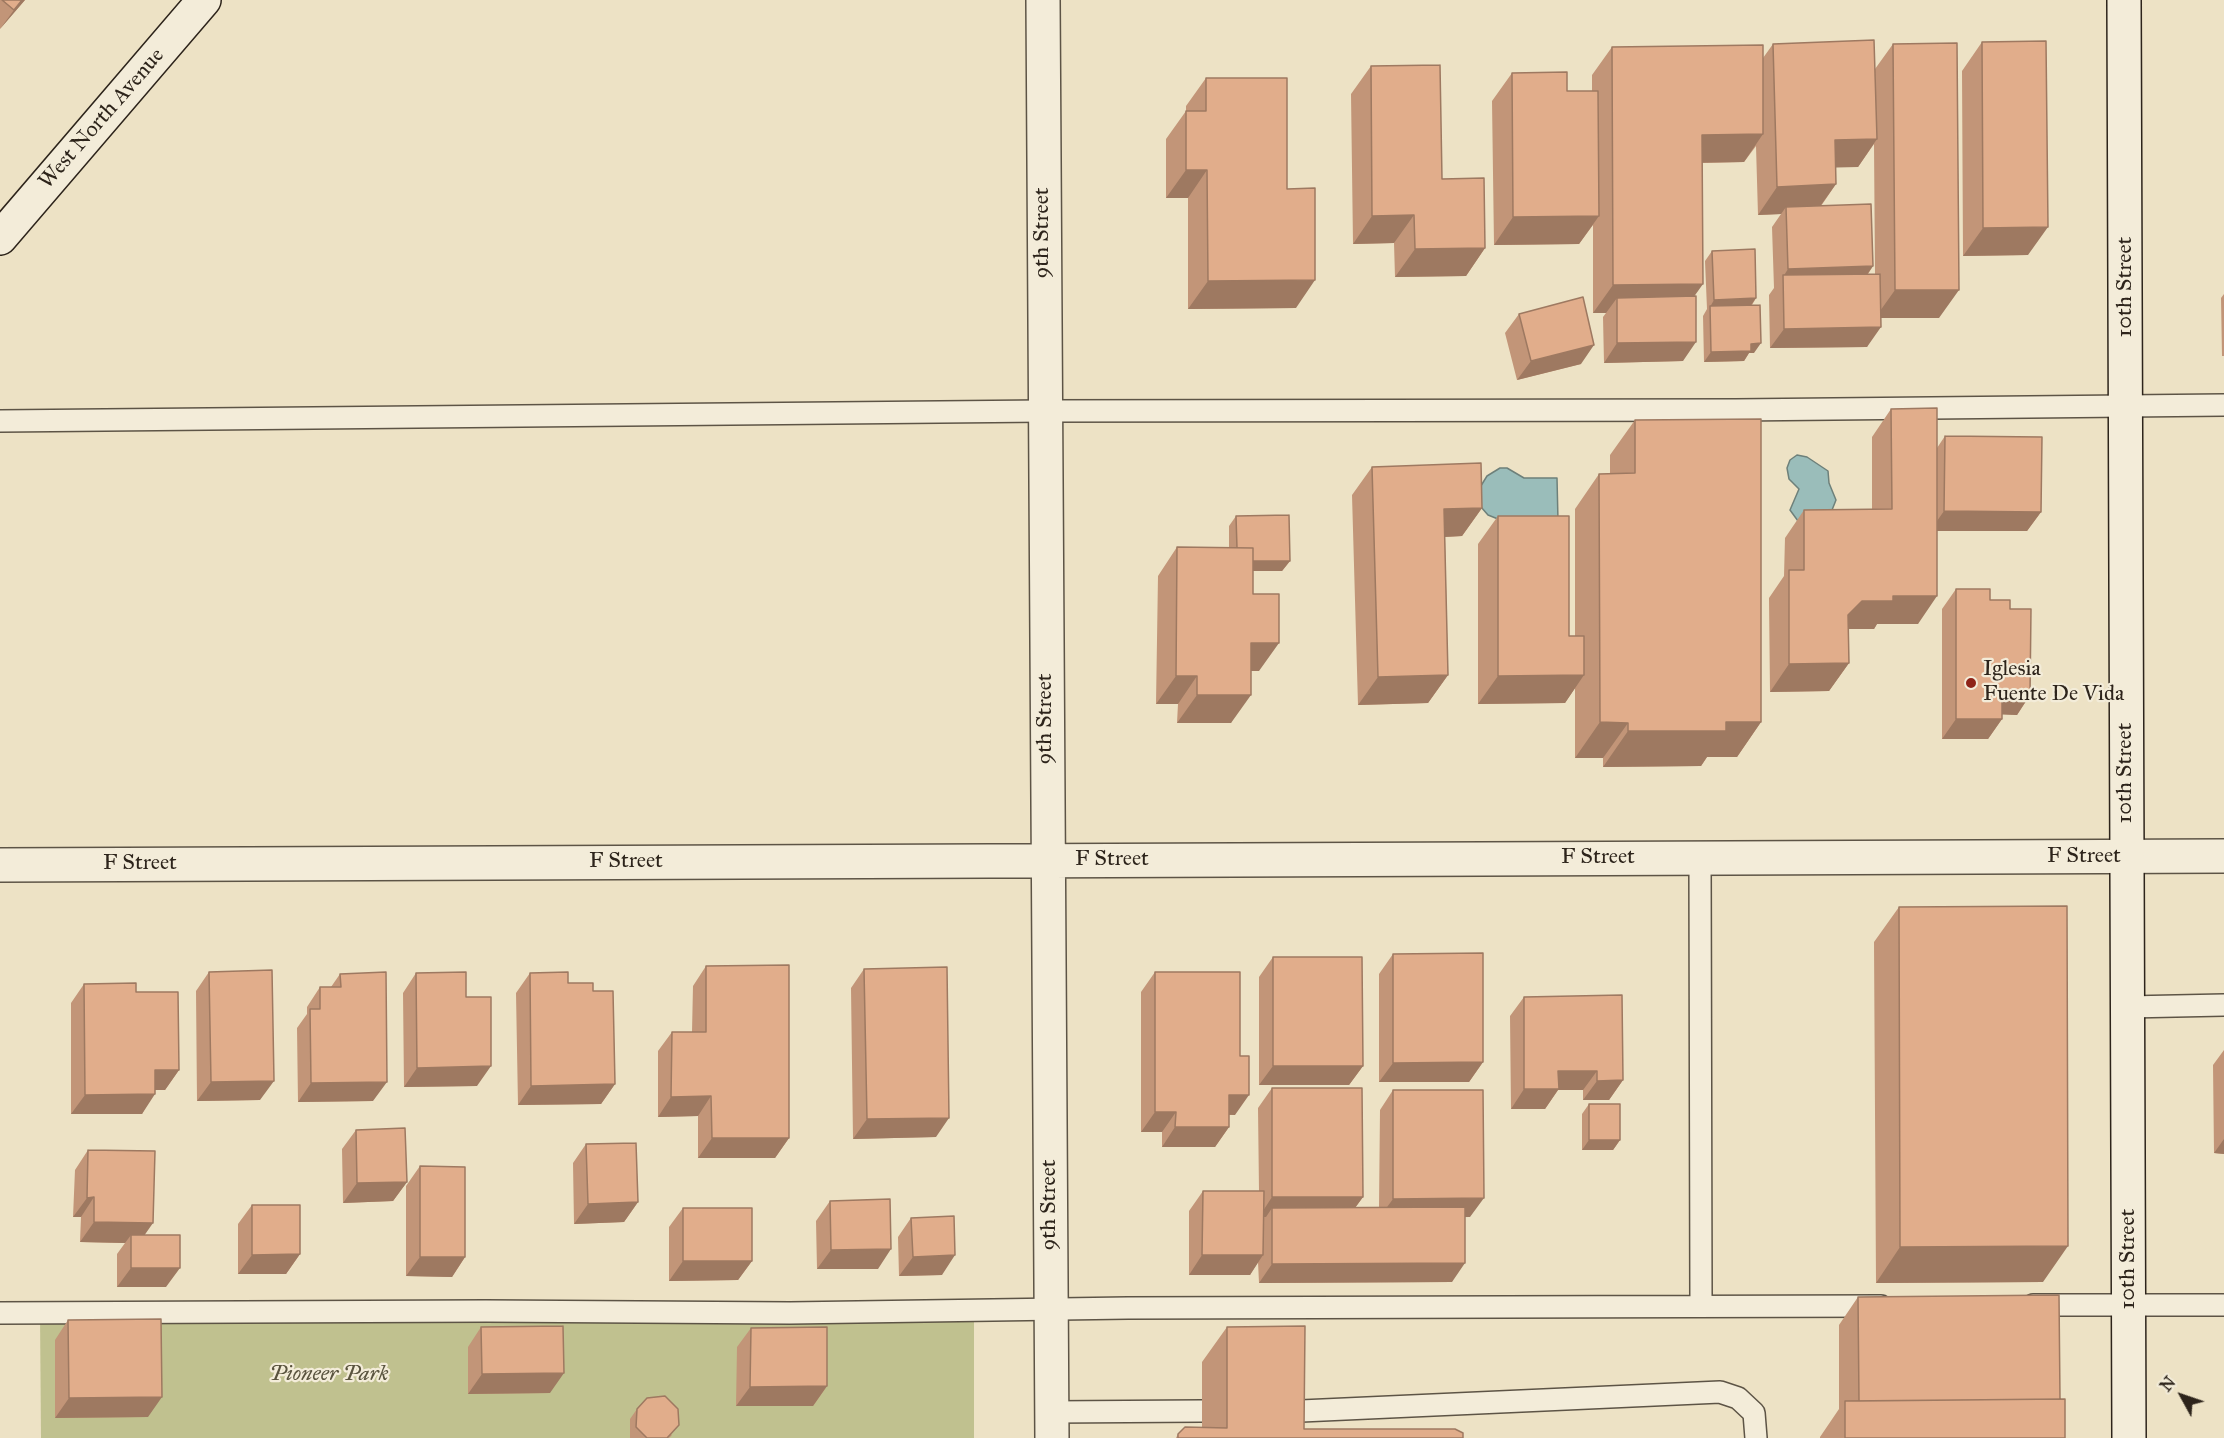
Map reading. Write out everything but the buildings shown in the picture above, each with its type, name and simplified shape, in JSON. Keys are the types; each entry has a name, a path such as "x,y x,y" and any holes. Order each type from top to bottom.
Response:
{"street":[{"name":"West North Avenue","path":"0,238 204,0"},
{"name":"9th Street","path":"1043,0 1052,1425"},
{"name":"10th Street","path":"2124,0 2129,1438"},
{"name":"F Street","path":"0,864 2224,856"}],"lane":[{"path":"0,422 1044,411 2224,405"},
{"path":"1700,858 1701,1306"},
{"path":"2128,1007 2224,1005"},
{"path":"2008,1305 2224,1305"},
{"path":"0,1313 486,1311 790,1313 1051,1309 1905,1306"},
{"path":"1279,1412 1720,1392 1738,1398 1754,1413 1756,1438"},
{"path":"1052,1425 1202,1411"}],"green space":[{"name":"Pioneer Park","path":"974,1310 974,1438 41,1438 40,1313"}],"water":[{"path":"1797,455 1807,457 1828,471 1829,483 1836,500 1832,510 1798,521 1790,510 1799,489 1789,479 1787,468 1790,460"},
{"path":"1500,468 1507,468 1524,478 1557,478 1558,521 1498,519 1488,515 1481,507 1479,489 1487,476"}],"place":[{"name":"Iglesia Fuente De Vida","path":"1971,683"}]}
